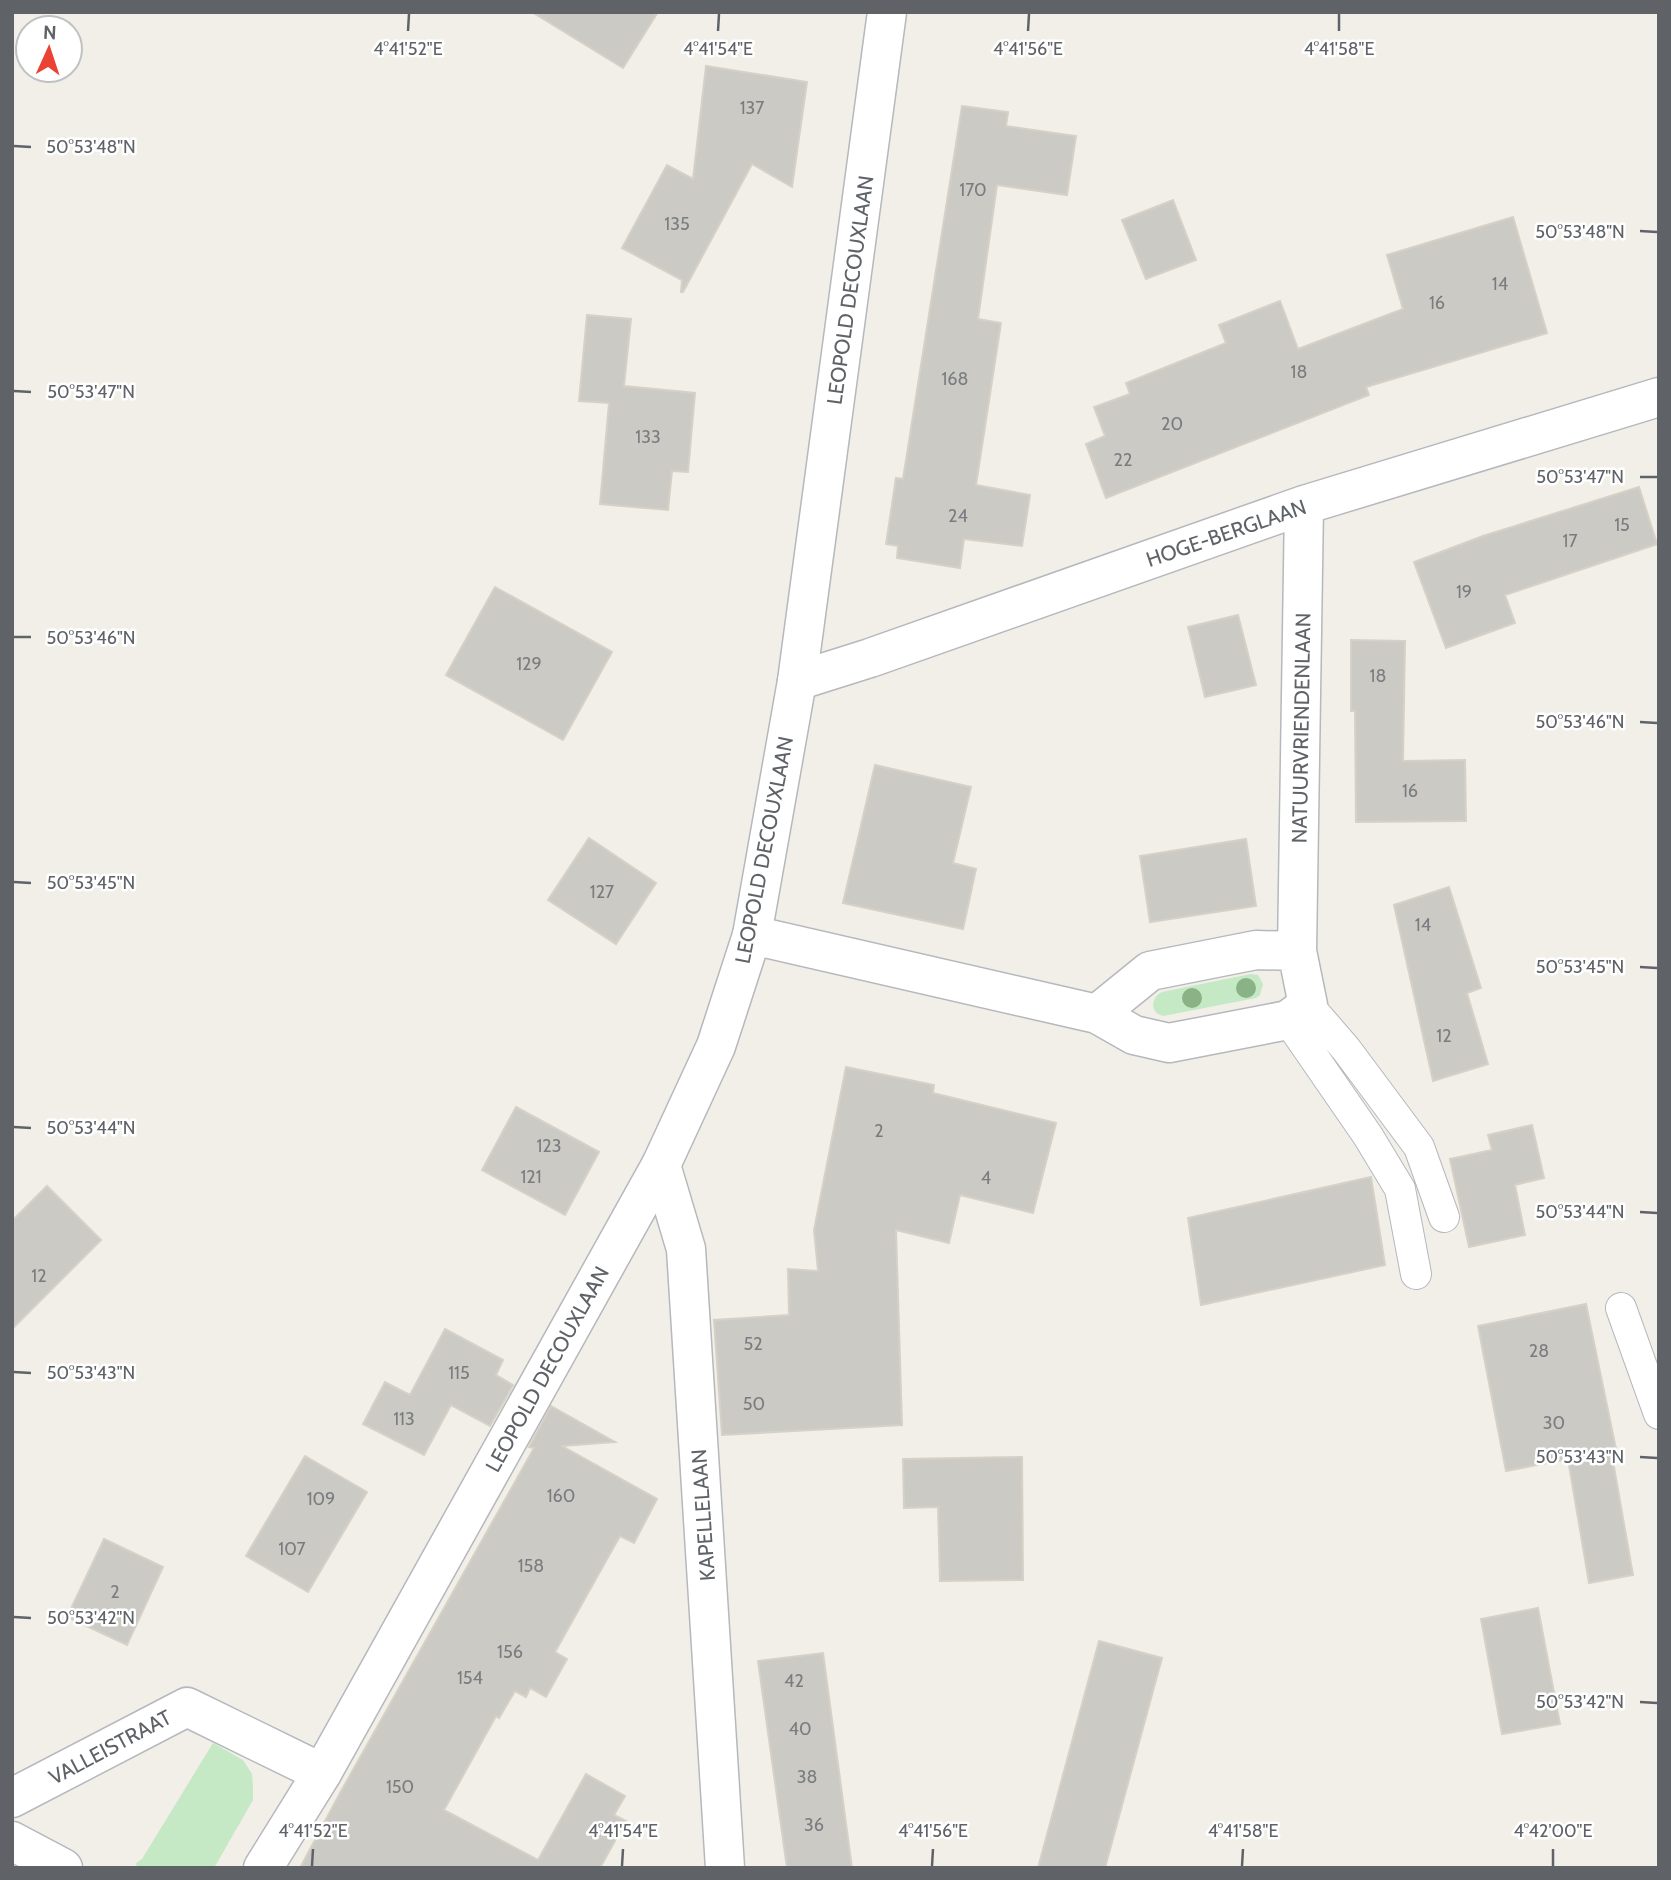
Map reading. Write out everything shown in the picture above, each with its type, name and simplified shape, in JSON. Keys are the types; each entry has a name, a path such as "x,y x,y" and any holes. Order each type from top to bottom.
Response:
{"street":[{"name":"LEOPOLD DECOUXLAAN","path":"263,1868 322,1773 661,1165 716,1046 752,935 797,681 887,12"},
{"name":"HOGE-BERGLAAN","path":"797,681 1304,505 1659,397"},
{"name":"NATUURVRIENDENLAAN","path":"1298,1013 1304,505"},
{"path":"752,935 1097,1014 1135,1035 1169,1043 1298,1013"},
{"path":"1097,1014 1150,971 1256,950 1297,951"},
{"name":"KAPELLELAAN","path":"661,1165 686,1249 725,1868"},
{"name":"VALLEISTRAAT","path":"12,1798 187,1707 322,1773"},
{"path":"12,1841 63,1868"}],"lane":[{"path":"1298,1013 1346,1049 1419,1147 1444,1217"},
{"path":"1298,1013 1400,1189 1416,1274"},
{"path":"1621,1308 1659,1414"}],"green space":[{"path":"1251,974 1258,975 1263,984 1260,995 1256,998 1163,1016 1154,1009 1155,998 1162,992"},
{"path":"213,1743 243,1760 252,1774 253,1787 253,1800 214,1868 140,1868 135,1864 142,1859"}],"building":[{"path":"532,12 658,12 623,68"},
{"path":"706,66 807,82 792,187 752,164 681,292 682,280 622,248 667,165 693,179"},
{"path":"962,106 1008,112 1006,126 1076,136 1067,195 997,185 978,319 1001,323 976,485 1030,495 1022,546 964,539 960,568 897,558 898,546 886,544 896,478 903,479"},
{"path":"1173,200 1196,260 1146,279 1122,220"},
{"path":"1513,217 1547,333 1366,387 1369,395 1106,498 1086,444 1105,436 1094,407 1130,394 1126,383 1226,343 1219,325 1280,301 1298,349 1403,309 1387,255"},
{"path":"587,315 631,319 624,386 695,393 688,472 672,471 668,510 600,504 609,403 579,401"},
{"path":"1639,487 1657,544 1505,595 1515,623 1446,648 1414,562 1483,536"},
{"path":"495,587 612,652 563,740 446,675"},
{"path":"1238,615 1256,685 1205,697 1188,627"},
{"path":"1351,640 1405,641 1403,761 1465,760 1466,821 1356,822"},
{"path":"875,765 971,787 953,863 976,869 963,929 843,903"},
{"path":"589,838 656,883 616,944 548,900"},
{"path":"1246,839 1256,906 1150,922 1140,856"},
{"path":"1449,887 1481,988 1467,993 1488,1064 1433,1081 1394,905"},
{"path":"846,1067 934,1085 933,1093 1056,1123 1033,1213 960,1195 949,1243 896,1230 902,1425 722,1435 714,1320 789,1315 788,1269 818,1271 814,1230"},
{"path":"516,1107 599,1152 565,1215 482,1170"},
{"path":"1532,1125 1544,1178 1515,1185 1525,1235 1469,1247 1450,1159 1492,1150 1488,1135"},
{"path":"1371,1177 1385,1265 1201,1305 1188,1218"},
{"path":"47,1186 101,1240 12,1329 12,1221"},
{"path":"1586,1304 1616,1449 1611,1450 1633,1575 1589,1583 1568,1459 1506,1471 1478,1326"},
{"path":"445,1329 503,1360 496,1375 513,1385 490,1426 451,1405 424,1455 363,1424 385,1382 410,1395"},
{"path":"551,1406 615,1442 562,1446 657,1499 634,1543 620,1536 555,1652 567,1659 546,1697 530,1688 526,1697 515,1691 499,1718 496,1716 444,1810 538,1860 586,1774 625,1796 614,1815 626,1821 600,1868 300,1868 534,1448 529,1447"},
{"path":"305,1456 367,1492 308,1592 246,1556"},
{"path":"1022,1457 1023,1580 940,1581 938,1507 904,1508 903,1459"},
{"path":"104,1539 163,1567 127,1645 67,1617"},
{"path":"1538,1608 1560,1724 1502,1734 1481,1619"},
{"path":"1099,1641 1162,1658 1105,1868 1038,1868"},
{"path":"823,1653 852,1868 787,1868 758,1661"}]}
